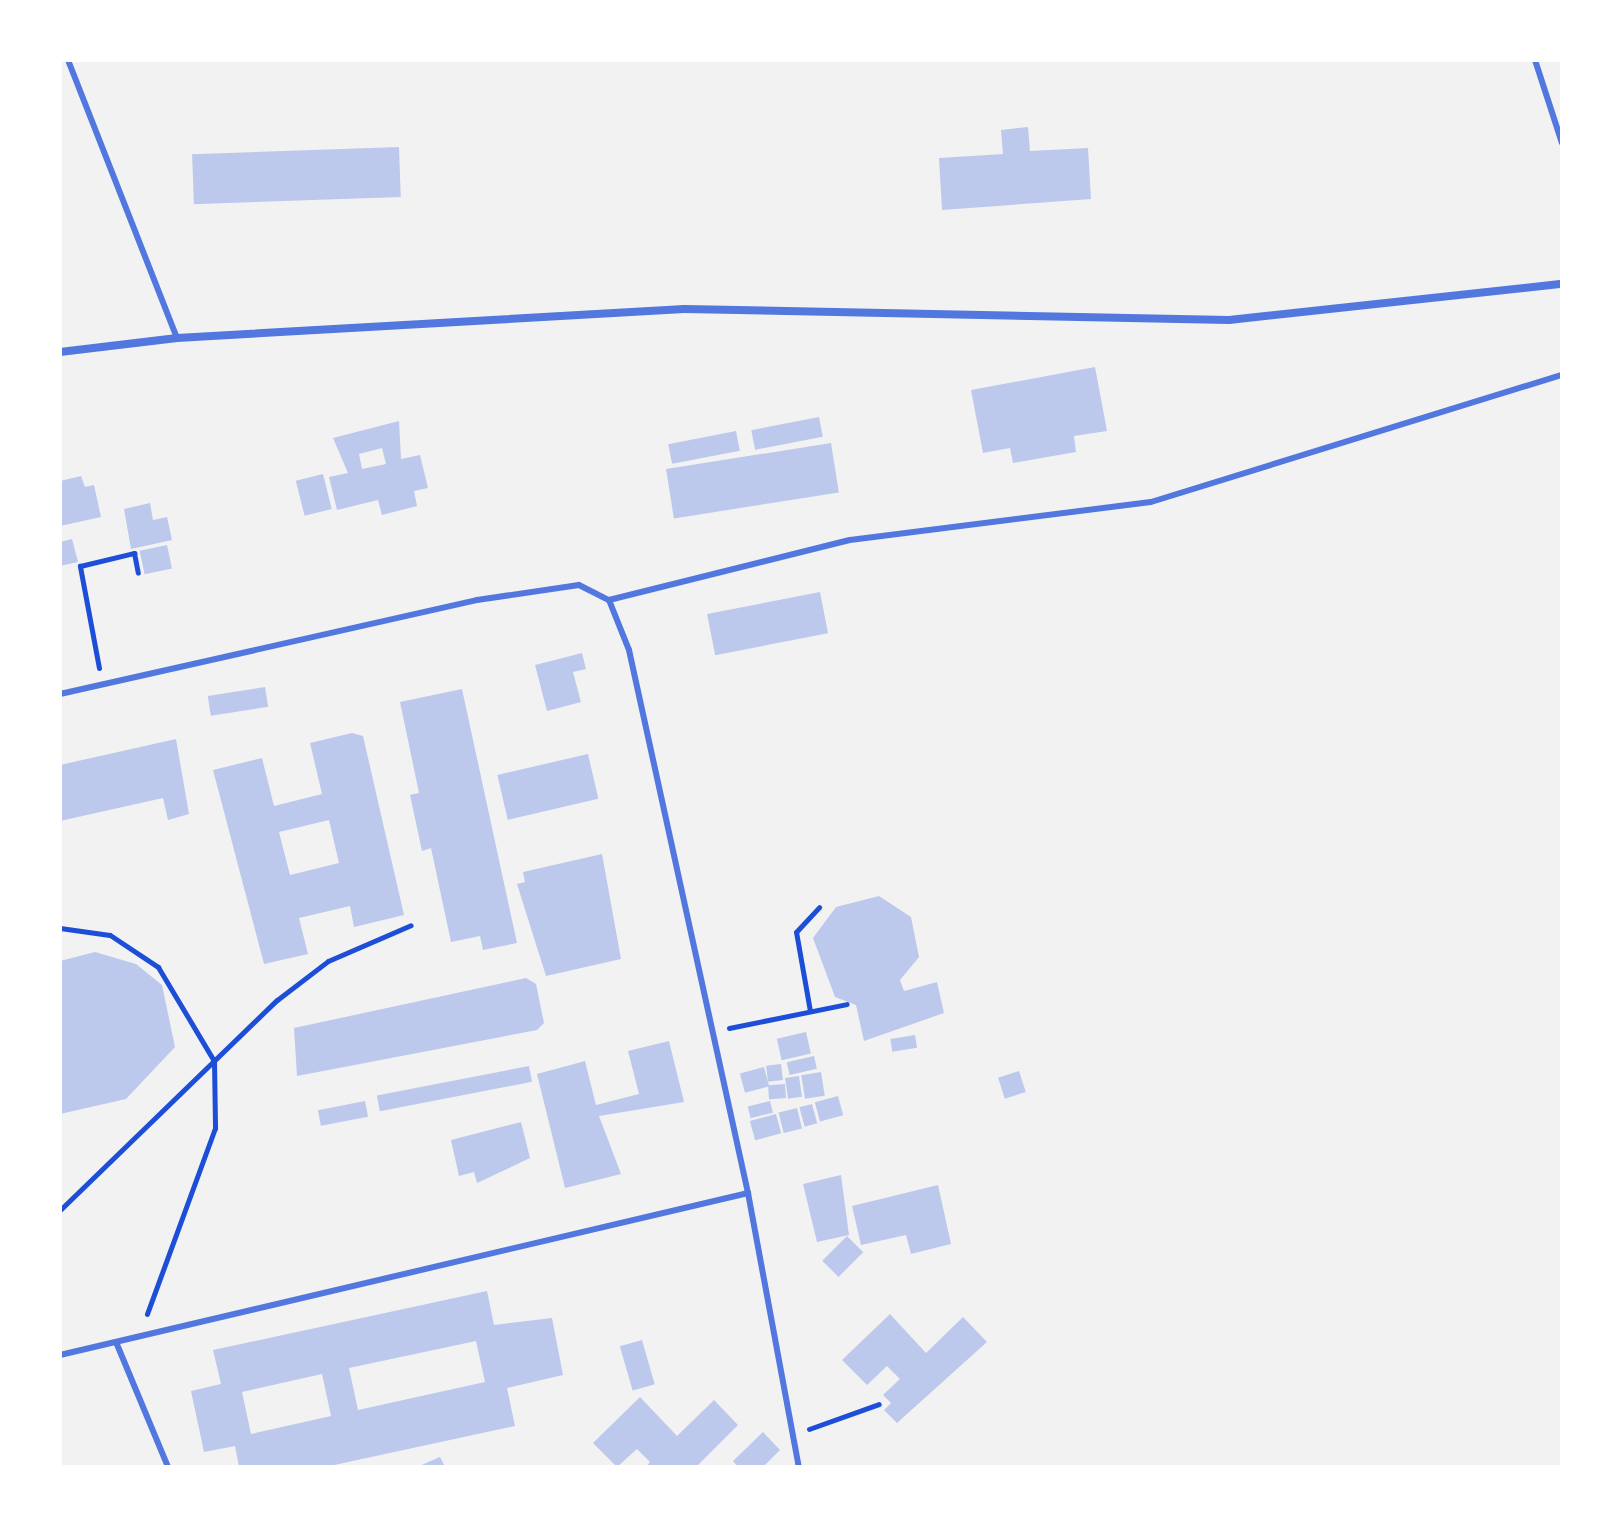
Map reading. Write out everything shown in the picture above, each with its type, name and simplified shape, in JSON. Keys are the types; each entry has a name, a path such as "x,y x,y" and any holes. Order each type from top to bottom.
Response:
{"street":[{"path":"60,352 177,338 684,309 1229,320 1562,284"}],"lane":[{"path":"68,60 177,338"},
{"path":"1535,60 1562,143"},
{"path":"60,694 477,600 579,585 609,600 850,540 1151,502 1562,375"},
{"path":"609,600 629,650 713,1032 748,1193 799,1467"},
{"path":"60,1355 748,1193"},
{"path":"116,1342 168,1467"}],"path":[{"path":"102,684 80,566 134,553 138,573"},
{"path":"810,1011 796,932 819,907"},
{"path":"60,1210 214,1061 328,961 411,925"},
{"path":"60,928 110,935 158,967 214,1061 215,1128 176,1219 141,1336"},
{"path":"713,1032 847,1004"},
{"path":"793,1434 879,1404"}],"building":[{"path":"1028,127 1030,151 1088,148 1091,199 942,210 939,158 1003,154 1001,130"},
{"path":"399,147 401,197 194,204 192,154"},
{"path":"1095,367 1107,431 1074,436 1076,452 1013,463 1010,448 983,453 971,390"},
{"path":"819,417 823,437 755,450 751,430"},
{"path":"399,421 401,459 420,455 428,488 414,491 417,506 382,515 378,500 337,510 329,477 348,473 333,438","holes":["382,448 386,464 362,469 359,454"]},
{"path":"736,431 740,451 672,464 668,444"},
{"path":"831,443 839,492 674,519 666,469"},
{"path":"323,474 332,509 305,516 296,481"},
{"path":"81,476 85,487 94,485 101,517 60,526 60,481"},
{"path":"150,503 153,520 167,517 172,540 131,549 124,509"},
{"path":"72,539 78,562 60,566 60,542"},
{"path":"167,545 172,568 145,574 140,551"},
{"path":"820,592 828,633 715,655 707,614"},
{"path":"582,653 586,669 573,672 581,702 547,711 535,665"},
{"path":"265,687 268,707 211,716 208,696"},
{"path":"462,689 517,943 483,950 480,936 451,942 431,848 422,851 410,795 419,793 400,702"},
{"path":"352,733 363,736 404,915 354,927 350,906 299,918 308,954 264,964 213,770 262,758 274,806 322,794 310,743","holes":["329,820 339,863 290,875 279,832"]},
{"path":"176,739 189,814 168,820 163,798 60,821 60,765"},
{"path":"588,754 598,799 508,820 497,775"},
{"path":"602,854 621,959 546,976 517,884 525,882 523,872"},
{"path":"879,896 911,917 919,957 900,980 904,991 937,982 944,1013 864,1041 856,1005 835,997 813,938 836,907"},
{"path":"95,952 136,964 162,985 175,1047 126,1099 60,1114 60,961"},
{"path":"526,978 536,984 544,1023 537,1030 297,1076 294,1028"},
{"path":"806,1032 811,1053 782,1060 777,1039"},
{"path":"915,1035 917,1048 892,1052 890,1039"},
{"path":"669,1041 684,1102 599,1116 621,1174 565,1188 537,1074 585,1061 596,1105 639,1094 628,1051"},
{"path":"814,1056 817,1069 790,1075 787,1062"},
{"path":"781,1064 783,1080 768,1082 766,1066"},
{"path":"529,1066 532,1082 380,1111 377,1096"},
{"path":"764,1067 769,1086 745,1093 740,1073"},
{"path":"1019,1071 1026,1092 1005,1099 998,1078"},
{"path":"821,1072 825,1096 805,1099 801,1075"},
{"path":"799,1076 802,1097 788,1099 785,1078"},
{"path":"785,1084 786,1098 769,1099 768,1085"},
{"path":"838,1096 843,1115 820,1122 815,1102"},
{"path":"365,1101 368,1117 321,1126 318,1110"},
{"path":"770,1101 773,1113 751,1118 748,1107"},
{"path":"812,1104 817,1123 805,1127 799,1107"},
{"path":"797,1108 802,1128 784,1133 779,1113"},
{"path":"776,1114 781,1133 755,1140 750,1121"},
{"path":"521,1122 530,1158 477,1183 474,1172 459,1176 451,1140"},
{"path":"841,1175 849,1235 817,1242 803,1184"},
{"path":"938,1185 951,1244 911,1254 906,1235 861,1245 852,1206"},
{"path":"847,1236 863,1252 839,1277 822,1261"},
{"path":"487,1291 494,1325 552,1318 563,1375 507,1388 515,1426 325,1467 239,1467 235,1446 204,1452 191,1391 221,1384 213,1350","holes":["476,1341 485,1382 358,1410 349,1368","322,1374 331,1416 251,1434 242,1392"]},
{"path":"890,1314 926,1353 963,1317 987,1342 897,1423 884,1410 891,1403 883,1395 900,1379 887,1366 867,1385 842,1360"},
{"path":"642,1340 655,1384 633,1391 620,1346"},
{"path":"640,1397 677,1436 714,1400 738,1425 696,1467 646,1467 650,1462 637,1449 617,1467 593,1443"},
{"path":"763,1432 780,1450 763,1467 738,1467 733,1461"},
{"path":"440,1457 445,1467 417,1467"}]}
